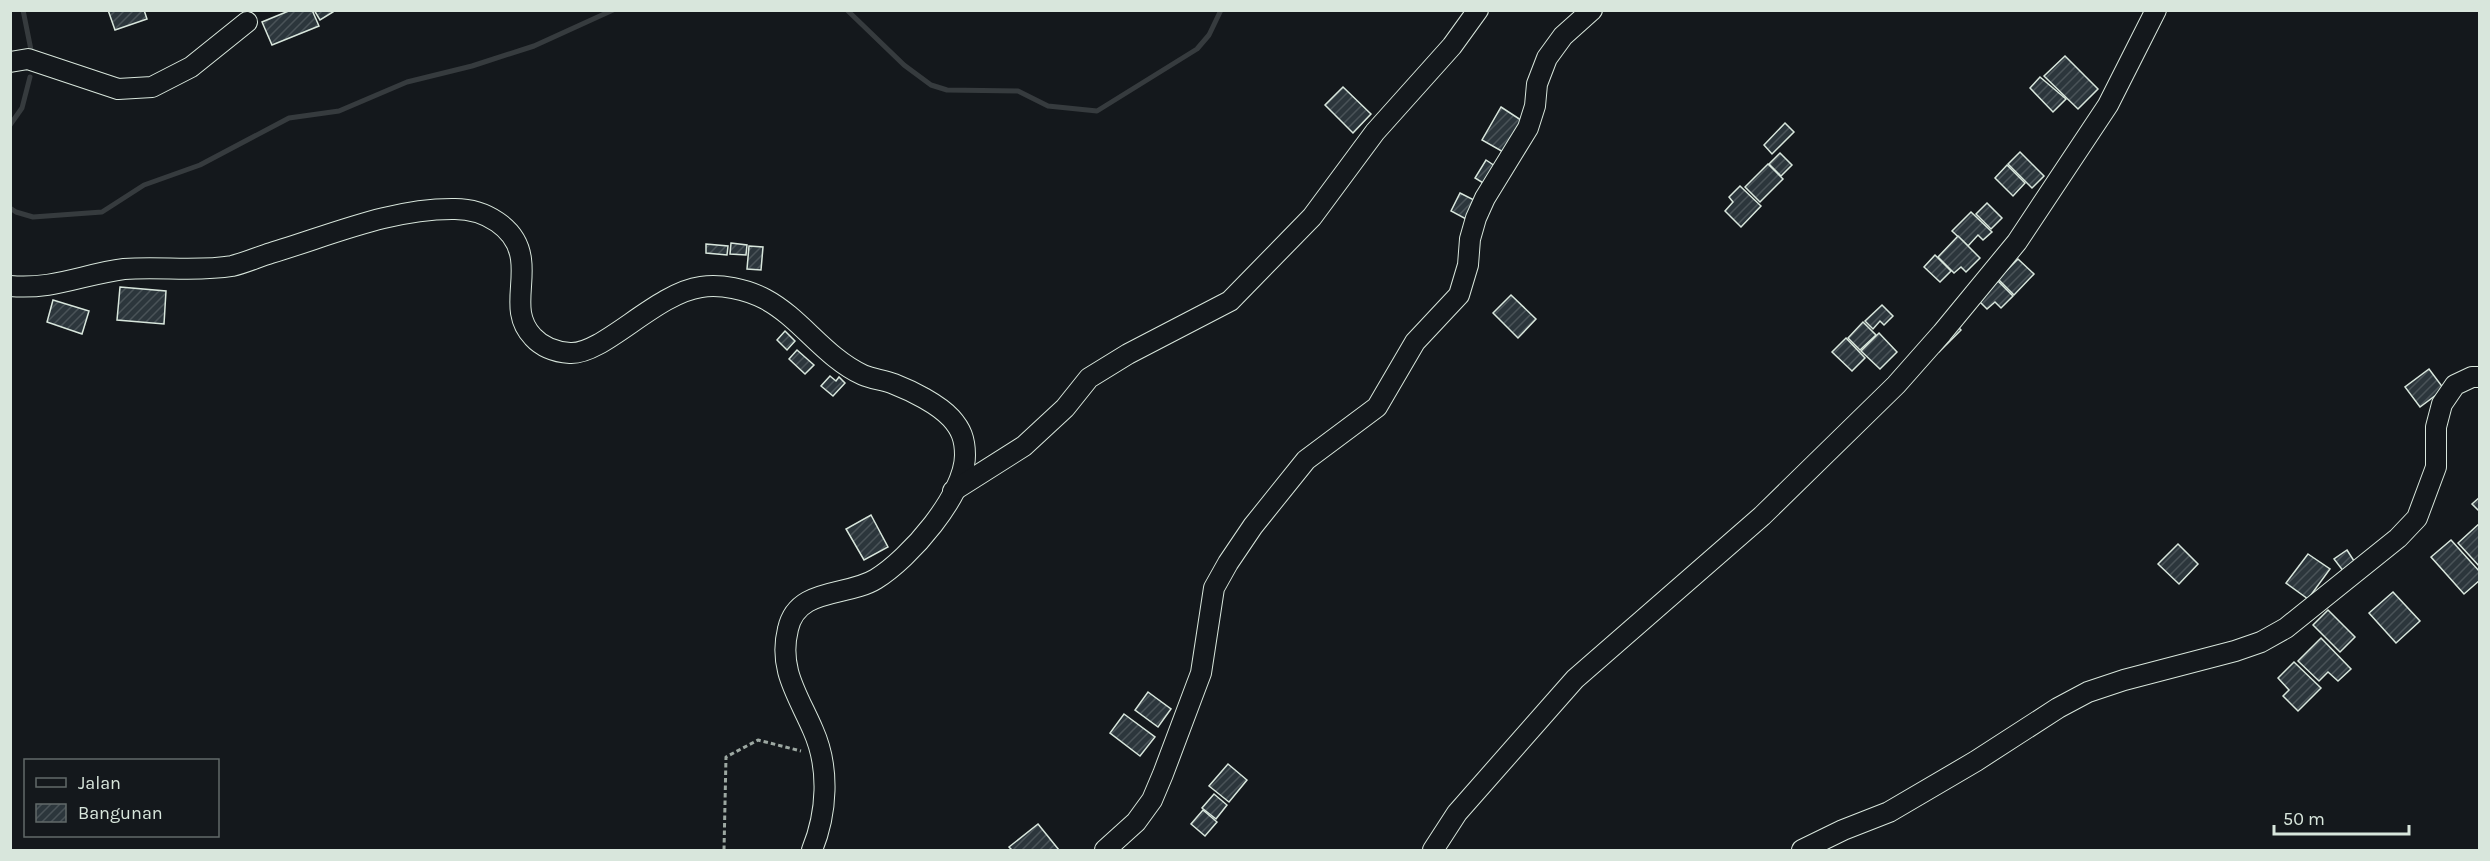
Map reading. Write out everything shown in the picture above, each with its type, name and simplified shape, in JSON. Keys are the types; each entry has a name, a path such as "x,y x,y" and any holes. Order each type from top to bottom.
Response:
{"street":[{"path":"953,491 1024,446 1065,408 1089,378 1128,354 1230,301 1312,217 1375,132 1452,46 1478,10"},
{"path":"1105,850 1136,822 1152,800 1201,672 1215,588 1228,563 1253,526 1306,460 1377,407 1416,342 1459,295 1468,265 1470,240 1476,218 1485,198 1528,128 1535,106 1537,84 1547,58 1563,36 1592,10"},
{"path":"1433,850 1457,813 1575,679 1762,516 1896,385 1942,333 2017,242 2108,105 2156,10"},
{"path":"10,62 28,59 118,90 152,87 191,67 247,22"},
{"path":"10,286 61,285 122,269 230,266 409,210 460,208 492,218 508,231 516,243 521,260 519,296 522,323 543,347 563,353 580,353 595,346 654,305 698,287 730,287 766,299 825,351 863,375 897,385 948,415 964,435 965,460 953,491 932,525 908,555 873,582 807,600 789,622 784,653 791,684 816,735 826,779 820,830 812,850"},
{"path":"1802,850 1843,830 1889,812 2088,692 2124,680 2235,651 2261,642 2286,628 2398,538 2417,518 2436,467 2436,427 2442,404 2455,386 2472,377 2480,377"}],"path":[{"path":"724,850 726,757 758,740 801,751 826,779"}],"building":[{"path":"108,10 144,10 147,19 115,30"},
{"path":"291,10 312,10 319,26 272,45 262,22"},
{"path":"314,10 332,10 333,12 320,20"},
{"path":"2065,56 2098,89 2078,109 2044,76"},
{"path":"2040,77 2066,99 2053,112 2030,88"},
{"path":"1343,87 1371,114 1353,133 1325,105"},
{"path":"1501,107 1524,122 1505,153 1482,140"},
{"path":"1785,123 1794,132 1772,154 1764,145"},
{"path":"2020,152 2044,176 2032,188 2008,164"},
{"path":"1780,153 1792,165 1781,176 1769,164"},
{"path":"1486,160 1498,168 1488,186 1475,178"},
{"path":"1768,164 1783,179 1760,202 1745,187"},
{"path":"2007,165 2025,183 2013,196 1995,178"},
{"path":"1740,186 1761,206 1741,227 1725,211 1733,202 1729,197"},
{"path":"1460,193 1476,201 1466,219 1451,211"},
{"path":"1987,203 2002,218 1991,229 1976,214"},
{"path":"1971,212 1992,232 1983,240 1978,235 1968,246 1952,231"},
{"path":"1958,236 1980,258 1966,272 1961,267 1954,273 1938,257"},
{"path":"731,243 747,245 746,255 730,254"},
{"path":"706,244 728,246 727,255 706,253"},
{"path":"749,246 763,247 761,270 747,269"},
{"path":"1935,255 1951,271 1940,282 1924,267"},
{"path":"2018,259 2034,274 2014,295 1998,279"},
{"path":"1998,281 2013,296 2001,308 1995,302 1987,309 1979,301"},
{"path":"120,287 166,291 164,324 117,320"},
{"path":"1511,295 1536,319 1518,338 1493,313"},
{"path":"53,300 89,311 82,334 47,322"},
{"path":"1882,305 1893,316 1884,325 1880,321 1873,329 1865,321"},
{"path":"1863,322 1876,335 1860,350 1848,338"},
{"path":"1955,324 1961,330 1939,352 1933,346"},
{"path":"785,331 795,341 787,350 777,340"},
{"path":"1879,333 1897,352 1880,369 1861,351"},
{"path":"1846,338 1865,358 1852,371 1832,352"},
{"path":"797,350 814,365 805,374 789,359"},
{"path":"2429,369 2444,389 2420,407 2405,387"},
{"path":"830,376 836,381 839,377 845,383 833,396 821,386"},
{"path":"2480,497 2480,512 2472,504"},
{"path":"871,515 888,547 864,560 846,529"},
{"path":"2480,523 2480,567 2458,543"},
{"path":"2451,540 2480,572 2480,580 2464,594 2431,557"},
{"path":"2178,544 2198,564 2179,584 2158,564"},
{"path":"2347,550 2356,564 2344,572 2334,559"},
{"path":"2308,554 2330,569 2308,599 2286,583"},
{"path":"2393,592 2420,621 2396,643 2369,613"},
{"path":"2328,610 2355,637 2340,652 2313,625"},
{"path":"2321,638 2351,669 2338,681 2328,672 2319,681 2298,661"},
{"path":"2294,662 2321,688 2298,711 2283,696 2289,690 2278,678"},
{"path":"1148,692 1171,709 1158,727 1135,710"},
{"path":"1124,714 1155,737 1140,756 1110,733"},
{"path":"1228,764 1247,780 1229,802 1209,786"},
{"path":"1214,794 1227,805 1216,819 1202,808"},
{"path":"1203,810 1217,822 1205,836 1191,824"},
{"path":"1038,824 1059,850 1012,850 1009,847"}],"waterway":[{"path":"23,10 31,50"},
{"path":"10,208 33,217 102,212 144,185 200,165 289,118 339,111 407,82 472,66 534,46 613,10"},
{"path":"847,10 904,65 931,85 947,90 1018,91 1048,106 1097,111 1197,49 1209,35 1221,10"},
{"path":"10,125 22,108 30,77"}]}
